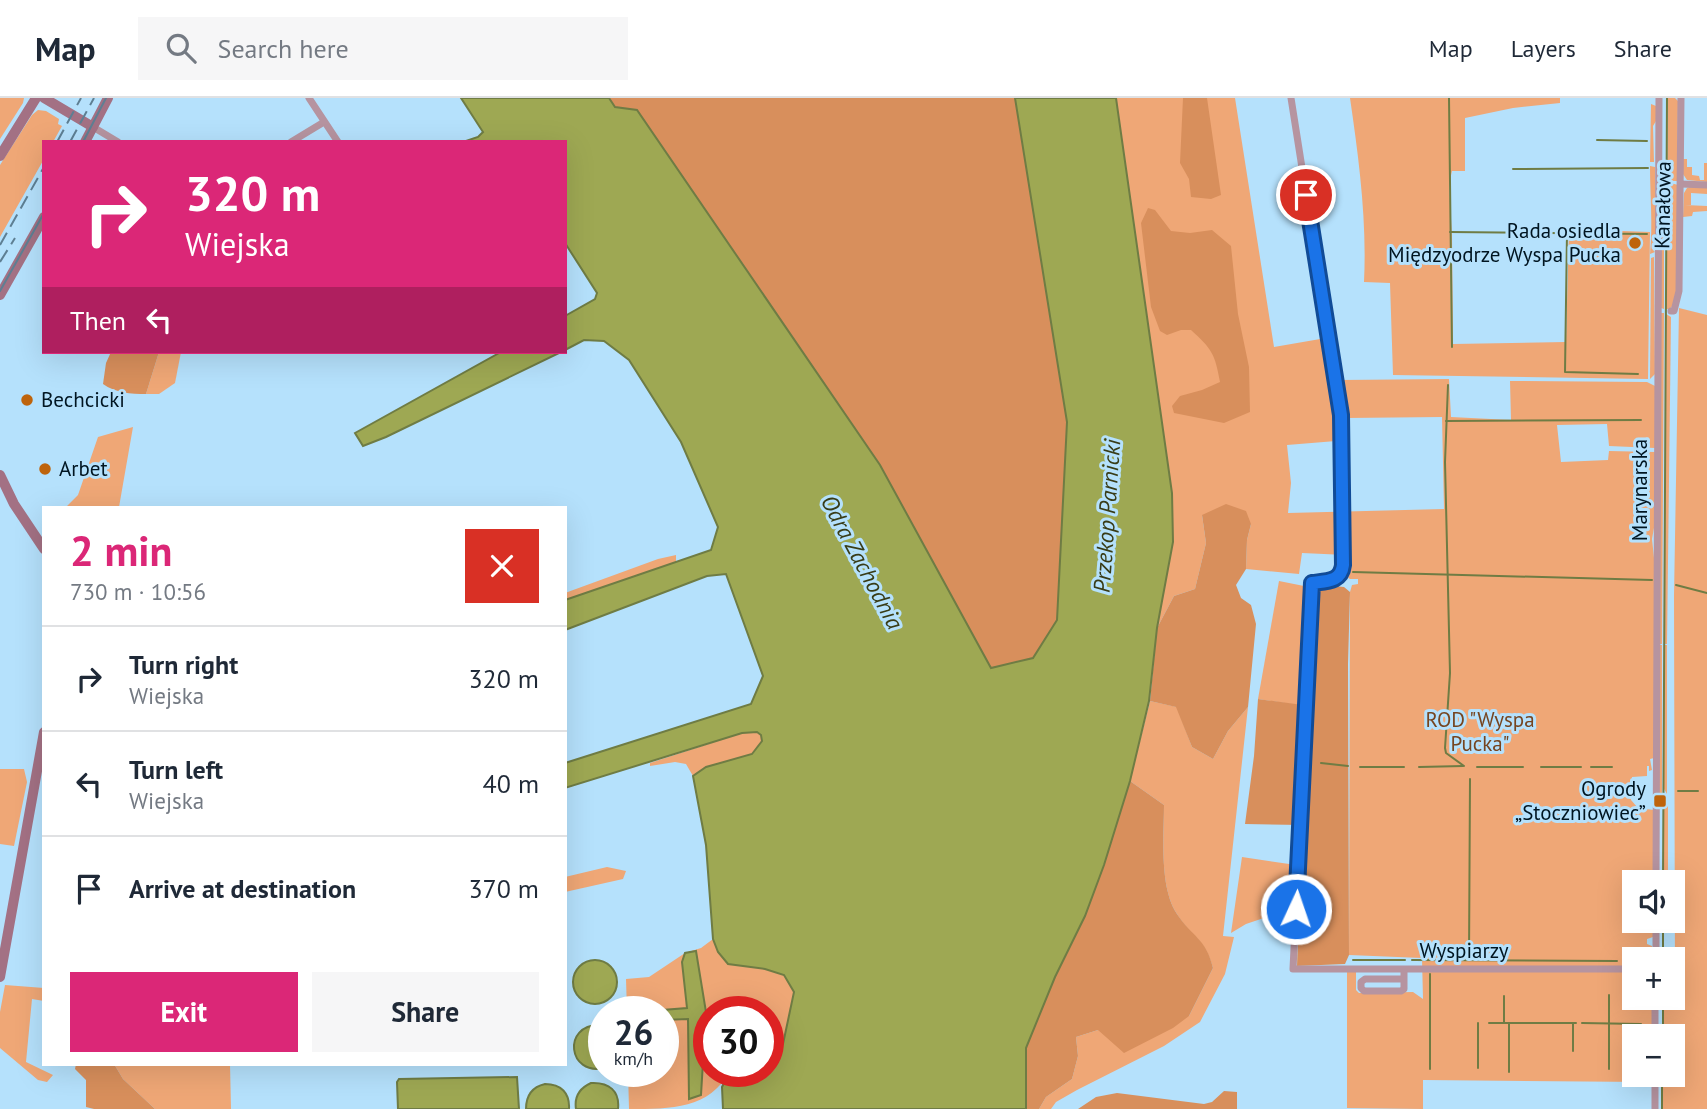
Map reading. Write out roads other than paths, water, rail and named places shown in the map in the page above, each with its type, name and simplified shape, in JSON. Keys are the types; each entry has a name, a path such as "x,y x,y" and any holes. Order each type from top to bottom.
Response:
{"street":[{"path":"0,156 36,98"},
{"path":"44,98 115,140"},
{"path":"86,140 108,98"},
{"path":"309,98 337,140"},
{"name":"Wyspiarzy","path":"1291,98 1342,431 1342,573 1332,581 1312,583 1293,968 1622,969"},
{"name":"Marynarska","path":"1656,870 1659,98"},
{"name":"Kanałowa","path":"1672,311 1679,291 1681,98"},
{"path":"294,140 324,122"},
{"path":"1681,184 1707,185"},
{"path":"0,295 42,221"},
{"path":"0,475 13,504 42,546"},
{"path":"0,977 42,743"},
{"path":"1404,976 1405,989 1364,991 1361,982 1365,979 1404,976"},
{"path":"1655,1087 1655,1109"}],"water":[{"path":"461,98 609,98 615,107 637,110 880,465 991,668 1033,658 1057,620 1067,422 1015,98 1116,98 1172,493 1173,542 1157,628 1149,701 1130,781 1085,916 1055,977 1026,1048 1026,1109 723,1109 722,1087 784,1087 784,1039 794,992 784,975 765,969 728,964 718,952 713,939 706,845 693,776 706,767 752,754 762,741 761,735 757,732 742,733 567,787 567,762 751,704 763,676 726,574 707,576 567,629 567,599 711,550 718,527 681,442 629,360 604,341 584,340 567,349 567,315 595,299 597,293 567,246 567,140 469,140 483,132"},
{"path":"497,354 557,354 386,437 363,446 355,433"},
{"path":"696,951 703,996 693,996 693,1087 701,1087 701,1095 689,1099 688,1019 679,1019 679,1009 687,1008 682,962 685,953"},
{"path":"595,960 611,966 617,982 612,996 588,996 588,1002 579,998 573,982 579,966"},
{"path":"587,1027 588,1067 577,1058 574,1049 579,1033"},
{"path":"517,1077 519,1109 398,1109 399,1079"},
{"path":"545,1084 563,1090 568,1098 569,1109 526,1109 531,1093"},
{"path":"588,1085 588,1087 609,1087 617,1097 618,1109 576,1109 576,1100"}],"waterway":[{"path":"1449,98 1452,347"},
{"path":"1663,870 1667,98"},
{"path":"1597,140 1647,141"},
{"path":"1513,169 1648,168"},
{"path":"1450,232 1647,234"},
{"path":"1567,232 1565,372 1638,374"},
{"path":"1448,385 1445,462 1450,673 1445,748 1446,753 1464,766"},
{"path":"1446,421 1641,420"},
{"path":"1353,572 1652,580"},
{"path":"1676,585 1707,593"},
{"path":"1321,763 1348,766"},
{"path":"1419,767 1463,766"},
{"path":"1360,767 1404,767"},
{"path":"1477,767 1523,767"},
{"path":"1541,767 1581,767"},
{"path":"1591,767 1612,767"},
{"path":"1469,959 1470,779"},
{"path":"1678,791 1698,791"},
{"path":"1663,933 1663,947"},
{"path":"1353,960 1405,960"},
{"path":"1412,960 1617,961"},
{"path":"1430,974 1430,1069"},
{"path":"1609,995 1609,1069"},
{"path":"1504,996 1504,1023"},
{"path":"1663,1010 1663,1024"},
{"path":"1478,1023 1478,1068"},
{"path":"1489,1023 1576,1023"},
{"path":"1582,1023 1641,1024"},
{"path":"1509,1024 1509,1072"},
{"path":"1573,1024 1573,1051"},
{"path":"1662,1087 1662,1109"}],"tram line":[{"path":"84,140 106,98"},
{"path":"0,291 42,217"}],"railway":[{"path":"58,140 81,98"},
{"path":"71,140 94,98"},
{"path":"0,245 42,171"},
{"path":"0,262 15,238"}],"place":[{"name":"Rada osiedla Międzyodrze Wyspa Pucka","path":"1635,243"},
{"name":"Bechcicki","path":"27,400"},
{"name":"Arbet","path":"45,469"},
{"name":"Ogrody „Stoczniowiec”","path":"1660,801"}],"water label":[{"name":"Przekop Parnicki","path":"1107,516"},
{"name":"Odra Zachodnia","path":"862,562"}],"park label":[{"name":"ROD \"Wyspa Pucka\"","path":"1480,732"}]}
